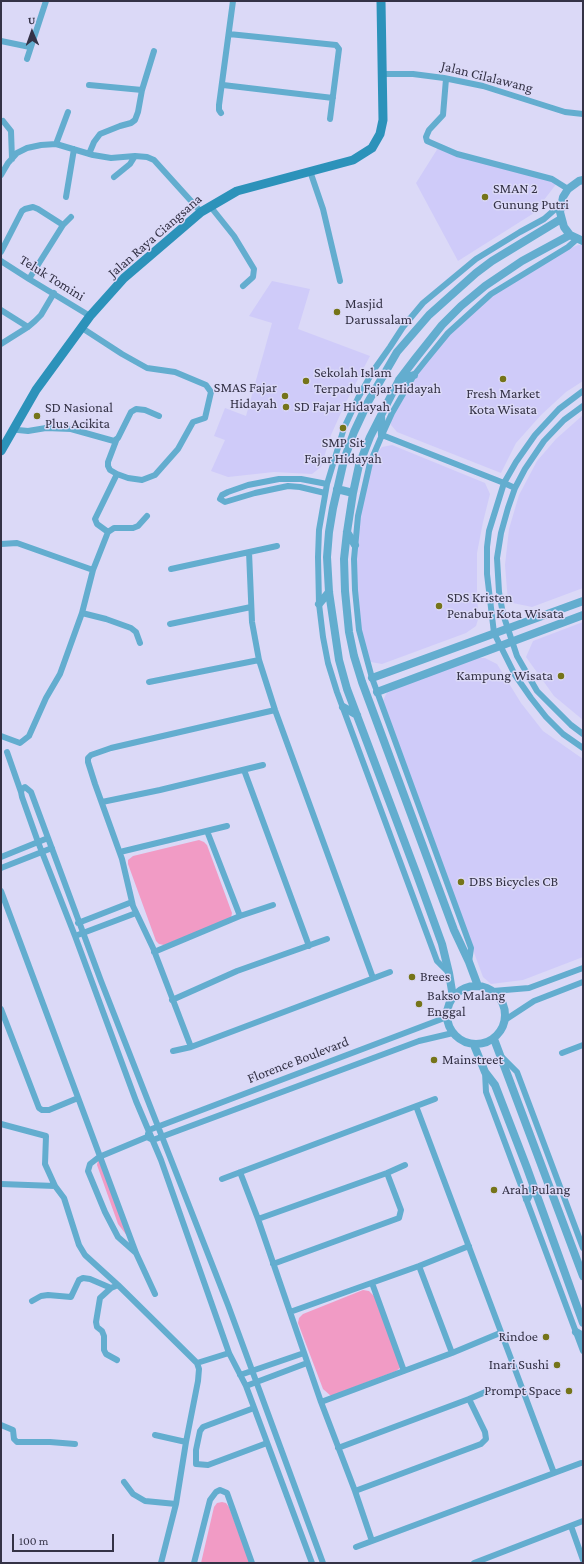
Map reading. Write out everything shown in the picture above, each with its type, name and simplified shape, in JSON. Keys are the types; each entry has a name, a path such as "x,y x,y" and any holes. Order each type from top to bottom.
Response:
{"main road":[{"name":"Jalan Raya Ciangsana","path":"1,451 36,390 90,316 124,278 201,212 237,191 353,160 372,148 380,134 383,120 381,1"}],"street":[{"path":"27,59 46,1"},
{"path":"221,113 219,110 233,1"},
{"path":"229,34 332,44 338,47 339,49 330,119"},
{"path":"1,40 30,47"},
{"path":"89,154 94,142 100,134 134,120 138,112 142,90 154,51"},
{"name":"Jalan Cilalawang","path":"383,74 413,74 483,86 565,112 583,114"},
{"path":"446,79 443,115 429,130 426,137 427,141 457,154 552,179 568,189"},
{"path":"89,85 142,90"},
{"path":"223,85 333,98"},
{"path":"56,144 68,112"},
{"path":"3,121 11,131 12,159"},
{"path":"1,175 17,153 27,148 41,145 56,144 89,154 111,158 135,156 147,157 154,160 201,212"},
{"path":"66,197 74,149"},
{"path":"114,177 130,164 135,156"},
{"path":"310,171 323,210 340,281"},
{"path":"577,238 564,227 561,219 560,205 568,189 579,181 583,180"},
{"path":"449,973 437,961 328,663 319,604 319,530 327,484 344,428 373,371 403,327 423,303 476,259 544,219 560,205"},
{"path":"210,206 234,236 254,268 252,277 242,286"},
{"path":"1,252 22,211 25,209 33,207 38,209 63,225"},
{"path":"29,279 63,225 71,217"},
{"path":"453,997 468,987 478,986 493,991 500,997 506,1011 503,1028 494,1039 474,1045 465,1042 453,1033 447,1017 448,1009 453,997 442,944 418,875 357,715 339,660 329,592 327,558 329,532 344,460 354,432 368,402 397,352 411,334 449,295 492,261 561,219"},
{"path":"469,962 471,948 372,678 359,630 355,590 358,516 370,464 392,413 414,375 448,333 491,294 568,247 577,238"},
{"path":"478,986 454,930 362,682 354,656 349,632 344,559 352,493 359,465 381,413 399,380 442,325 461,306 500,275 550,245 577,238"},
{"name":"Teluk Tomini","path":"1,261 90,316"},
{"path":"1,344 28,327 41,315 54,293"},
{"path":"1,310 28,327"},
{"path":"82,328 147,368 175,372 206,385 211,392 206,418 193,422 178,449 155,475 142,480 128,478 110,470 108,462 116,441 131,412 136,408 146,410 159,416"},
{"path":"399,380 414,375"},
{"path":"583,391 559,409 535,435 516,462 504,483 489,531 487,547 487,574 494,634 499,646 515,675 531,698 563,734 583,748"},
{"path":"583,406 564,420 544,441 525,469 515,488 508,508 501,532 497,558 499,592 507,629 517,656 537,691 571,725 583,734"},
{"path":"381,413 382,435"},
{"path":"14,427 18,430 46,428 71,429 116,441"},
{"path":"344,428 354,432"},
{"path":"382,435 515,488"},
{"path":"108,532 97,524 96,519 118,474"},
{"path":"325,493 300,487 288,486 255,493 225,502 220,499 224,493 234,489 280,479 300,479 327,484"},
{"path":"337,489 352,493"},
{"path":"1,736 20,743 29,736 46,698 60,674 82,613 93,570 108,532 114,528 133,528 138,526 147,516"},
{"path":"347,532 356,545"},
{"path":"1,544 17,543 93,570"},
{"path":"171,569 277,546"},
{"path":"249,552 251,607 259,660 275,710 373,978"},
{"path":"319,604 329,592"},
{"path":"372,678 583,601"},
{"path":"170,624 251,607"},
{"path":"82,613 106,618 131,628 136,632 140,643"},
{"path":"377,692 583,615"},
{"path":"149,682 259,660"},
{"path":"343,707 357,715"},
{"path":"192,1047 154,952 136,913 120,852 88,762 91,755 111,748 275,710"},
{"path":"8,752 38,842 75,936 136,1101 149,1130 150,1138 229,1353 246,1386 312,1563"},
{"path":"102,802 160,790 262,765"},
{"path":"244,770 309,946"},
{"path":"21,792 22,788 25,787 32,792 101,981 252,1370 323,1563"},
{"path":"120,852 227,826"},
{"path":"208,831 240,916"},
{"path":"1,857 48,838"},
{"path":"1,868 52,848"},
{"path":"1,892 136,1253 155,1294"},
{"path":"71,926 132,902"},
{"path":"154,952 240,916 273,905"},
{"path":"75,936 136,913"},
{"path":"172,1000 238,971 326,939"},
{"path":"493,991 529,988 583,968"},
{"path":"173,1051 192,1047 390,972"},
{"path":"505,1020 534,1001 583,982"},
{"path":"1,1009 39,1108 42,1110 49,1110 78,1098"},
{"name":"Florence Boulevard","path":"149,1130 447,1017"},
{"name":"Florence Boulevard","path":"99,1156 150,1138 161,1137 419,1041 453,1033"},
{"path":"494,1039 583,1276"},
{"path":"474,1045 485,1072 495,1085 583,1323"},
{"path":"562,1053 583,1045"},
{"path":"500,1054 517,1072 583,1248"},
{"path":"485,1072 486,1092 527,1199 538,1234 579,1334 583,1351"},
{"path":"222,1179 435,1099"},
{"path":"416,1106 500,1333 554,1473"},
{"path":"1,1124 46,1136 45,1164 55,1186 64,1198 79,1245 85,1255 118,1285 197,1363 199,1369 198,1381 176,1504 161,1563"},
{"path":"99,1156 90,1164 88,1171 105,1212 118,1237 136,1253"},
{"path":"258,1219 387,1173 405,1165"},
{"path":"240,1172 258,1219 307,1363 372,1540"},
{"path":"273,1264 399,1218 401,1210 387,1173"},
{"path":"1,1184 55,1186"},
{"path":"527,1199 533,1187"},
{"path":"290,1312 420,1266 469,1246"},
{"path":"420,1266 452,1353"},
{"path":"32,1301 41,1296 48,1295 70,1298 79,1280 83,1278 90,1279 111,1288"},
{"path":"372,1283 404,1371"},
{"path":"117,1360 106,1354 104,1350 104,1336 102,1331 97,1327 96,1322 100,1298 111,1288 118,1285"},
{"path":"321,1402 452,1353 500,1333"},
{"path":"240,1375 304,1352"},
{"path":"197,1363 229,1353"},
{"path":"246,1386 307,1363"},
{"path":"338,1448 490,1390"},
{"path":"355,1491 484,1441 486,1439 485,1432 469,1399"},
{"path":"254,1408 203,1427 198,1437 196,1464 208,1466 267,1443"},
{"path":"1,1425 13,1430 14,1439 17,1442 75,1444"},
{"path":"154,1434 186,1442"},
{"path":"356,1547 581,1463"},
{"path":"124,1482 133,1494 145,1501 176,1504"},
{"path":"194,1563 210,1500 216,1492 220,1490 227,1493 252,1563"},
{"path":"474,1563 583,1521"},
{"path":"571,1526 583,1560"}],"shaded area":[{"name":"SMAN 2 Gunung Putri","path":"438,148 557,183 534,213 458,261 416,183"},
{"path":"578,245 583,245 583,381 566,392 541,415 516,443 501,473 397,432 391,425 391,413 421,365 463,319 505,284 559,253"},
{"name":"Sekolah Islam Terpadu Fajar Hidayah","path":"272,281 310,289 298,329 370,356 331,435 321,467 312,474 274,472 228,477 211,471 225,440 214,436 225,408 246,416 272,323 249,316"},
{"path":"583,415 583,588 532,607 508,602 505,565 509,529 519,495 537,461 556,439"},
{"path":"392,445 485,483 490,494 477,553 477,600 479,616 476,626 466,633 382,664 371,662 365,656 353,572 364,489 376,454 382,447"},
{"name":"Kampung Wisata","path":"583,622 583,720 554,696 526,657 533,641"},
{"path":"476,658 485,658 497,664 521,703 543,731 583,759 583,957 523,980 491,984 483,977 382,703 387,692"},
{"path":"199,840 207,845 232,913 231,918 164,945 159,944 156,941 128,864 128,860 133,856"},
{"path":"101,1158 128,1237 118,1224 97,1165 98,1160"},
{"path":"363,1290 369,1291 374,1296 400,1368 396,1371 331,1396 323,1389 298,1323 299,1318 303,1314"},
{"path":"217,1503 226,1503 229,1507 250,1563 201,1563 214,1507"}],"place":[{"name":"SMAN 2 Gunung Putri","path":"485,197"},
{"name":"Masjid Darussalam","path":"337,312"},
{"name":"Fresh Market Kota Wisata","path":"503,379"},
{"name":"Sekolah Islam Terpadu Fajar Hidayah","path":"306,381"},
{"name":"SMAS Fajar Hidayah","path":"285,396"},
{"name":"SD Fajar Hidayah","path":"286,407"},
{"name":"SD Nasional Plus Acikita","path":"37,416"},
{"name":"SMP Sit Fajar Hidayah","path":"343,428"},
{"name":"SDS Kristen Penabur Kota Wisata","path":"439,606"},
{"name":"Kampung Wisata","path":"561,676"},
{"name":"DBS Bicycles CB","path":"461,882"},
{"name":"Brees","path":"412,977"},
{"name":"Bakso Malang Enggal","path":"419,1004"},
{"name":"Mainstreet","path":"434,1060"},
{"name":"Arah Pulang","path":"494,1190"},
{"name":"Rindoe","path":"546,1337"},
{"name":"Inari Sushi","path":"557,1365"},
{"name":"Prompt Space","path":"569,1391"}]}
